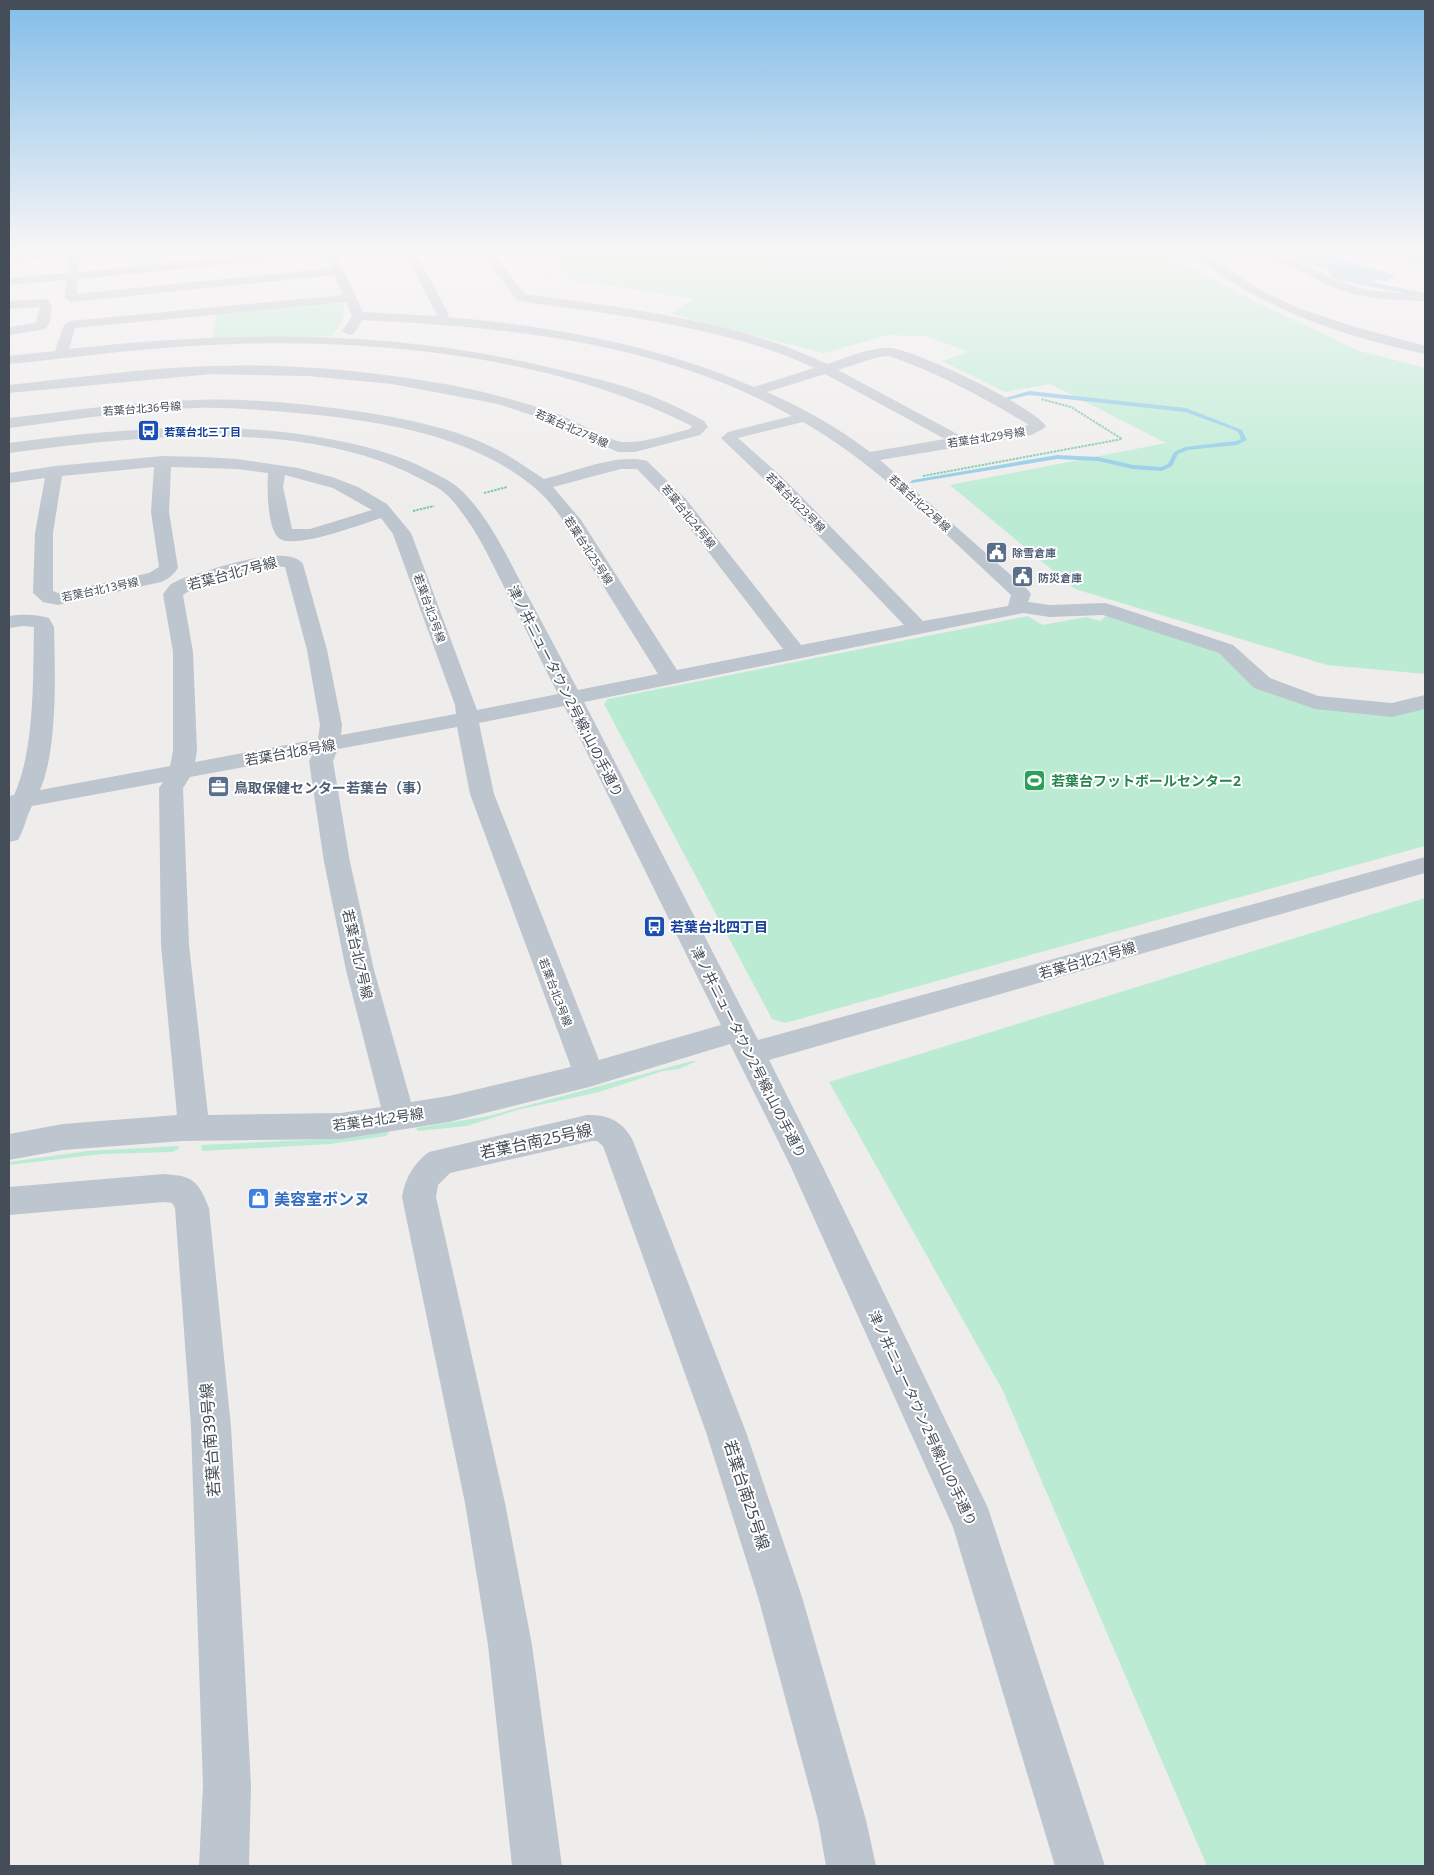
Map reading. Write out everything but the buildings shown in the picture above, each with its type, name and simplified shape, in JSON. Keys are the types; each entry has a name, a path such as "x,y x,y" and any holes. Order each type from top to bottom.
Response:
{"street":[{"path":"61,354 66,336"},
{"path":"221,462 344,336"},
{"name":"若葉台北22号線","path":"563,336 616,346 694,368 756,391 836,434 867,457 1021,594 1019,607"},
{"path":"564,348 586,336"},
{"path":"733,336 795,355 885,399 959,441"},
{"path":"1376,336 1425,350"},
{"name":"若葉台北27号線","path":"9,360 191,342 297,340 452,352 530,365 613,387 651,400 699,424 700,428 695,432 635,447 618,447 554,418 502,401 463,392 392,380 308,372"},
{"name":"若葉台北29号線","path":"756,391 876,353 890,352 968,385 1019,412 1038,426 1031,430 867,457"},
{"path":"530,365 547,357"},
{"path":"9,389 212,370 308,372"},
{"name":"若葉台北36号線","path":"9,423 97,411 171,405 229,404 277,406"},
{"name":"若葉台北25号線","path":"277,406 398,422 449,436 494,454 542,485 572,520 671,678"},
{"name":"若葉台北23号線","path":"805,416 733,435 729,438 783,488 917,627"},
{"name":"津ノ井ニュータウン2号線;山の手通り","path":"9,448 137,434 209,432 244,438 289,436 367,451 402,464 455,492 482,526 571,698 806,1165 973,1523 1080,1866"},
{"name":"若葉台北3号線","path":"9,478 120,463 162,461 221,462 298,472 338,484 377,506 383,512 402,533 466,705 466,718 482,794 589,1076"},
{"name":"若葉台北13号線","path":"55,471 44,532 44,593 50,598 58,599 154,578 162,575 170,568 160,512 162,461"},
{"name":"若葉台北24号線","path":"542,485 621,464 641,464 679,502 795,651"},
{"path":"277,469 275,487 282,530 286,535 311,534 383,512"},
{"name":"若葉台北7号線","path":"194,1128 175,945 171,788 181,772 185,751 183,652 173,594 188,583 270,560 288,560 294,564 317,650 331,725 329,746 321,761 337,862 360,970 399,1117"},
{"path":"571,698 795,651 1016,610 1019,607 1050,611 1105,608 1226,649 1262,683 1315,702 1392,710 1425,702"},
{"path":"9,622 36,620 42,622 44,627 44,705 32,780 16,802 10,822 9,834"},
{"name":"若葉台北8号線","path":"16,802 329,746 571,698"},
{"name":"若葉台北21号線","path":"743,1043 1425,865"},
{"name":"若葉台北2号線","path":"9,1146 63,1137 194,1128 341,1126 449,1108 743,1043"},
{"name":"若葉台南25号線","path":"537,1866 510,1645 488,1522 419,1197 425,1175 430,1169 441,1162 581,1129 597,1128 606,1129 613,1134 616,1141 726,1432 780,1597 842,1820 851,1866"},
{"name":"若葉台南39号線","path":"9,1201 164,1188 179,1189 190,1201 211,1427 226,1775 224,1866"}],"green space":[{"path":"212,336 312,336 212,339"},
{"path":"759,336 883,336 824,353"},
{"path":"926,336 1329,336 1359,351 1425,368 1425,674 1327,665 1075,589 950,485 1166,443 1050,384 1005,392 942,361 970,352"},
{"name":"若葉台フットボールセンター2","path":"1110,613 1218,652 1259,685 1398,713 1425,706 1425,846 785,1023 772,1019 604,704 608,699 1028,616 1042,625 1086,617 1100,621"},
{"path":"1425,898 1425,1866 1207,1866 1003,1391 829,1082"},
{"path":"697,1061 679,1069 663,1071 599,1092 517,1110 467,1126 418,1131 416,1128 489,1116"},
{"path":"390,1131 386,1136 330,1144 202,1151 201,1145 328,1139"},
{"path":"179,1146 178,1149 172,1152 102,1154 9,1165 9,1162 88,1151"}],"waterway":[{"path":"913,482 1057,457 1098,459 1133,467 1162,469 1170,465 1176,453 1187,448 1237,443 1244,440 1240,431 1186,410 1029,393 1008,398"}],"place":[{"name":"若葉台北三丁目","path":"148,431"},
{"name":"除雪倉庫","path":"996,552"},
{"name":"防災倉庫","path":"1022,577"},
{"name":"若葉台フットボールセンター2","path":"1035,780"},
{"name":"鳥取保健センター若葉台（事）","path":"218,787"},
{"name":"若葉台北四丁目","path":"654,926"},
{"name":"美容室ボンヌ","path":"258,1199"}]}
